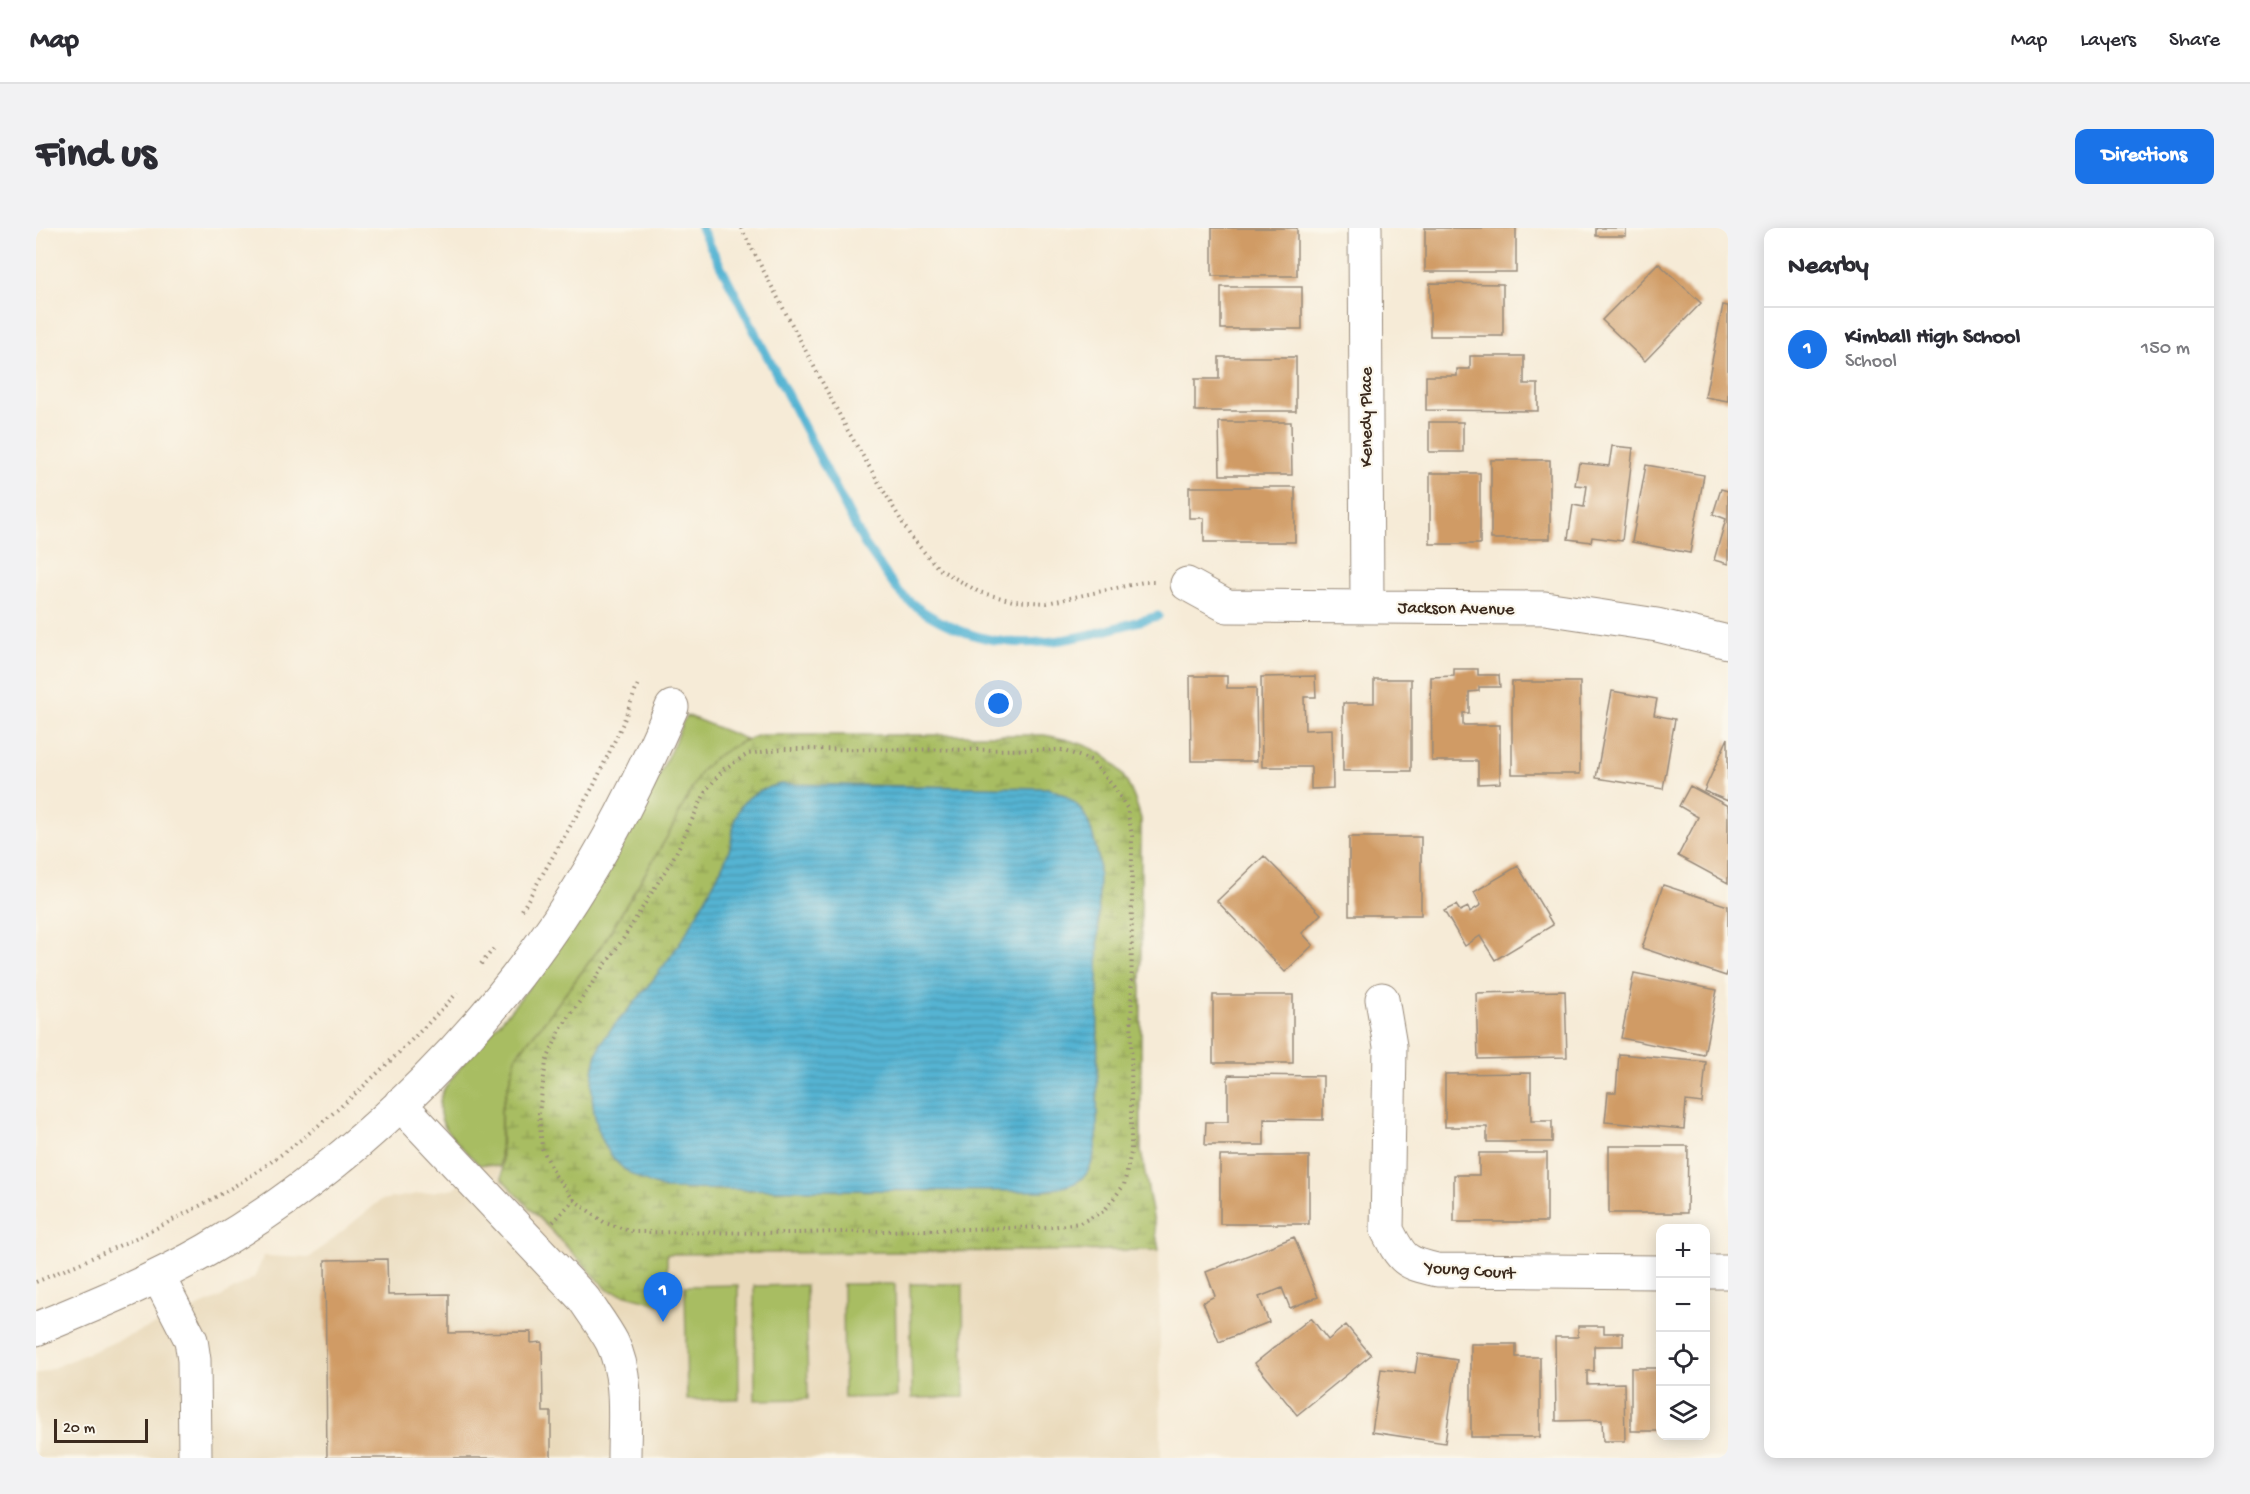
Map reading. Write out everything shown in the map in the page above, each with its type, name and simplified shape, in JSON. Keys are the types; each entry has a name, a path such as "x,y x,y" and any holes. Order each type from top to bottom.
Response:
{"street":[{"name":"Kenedy Place","path":"1365,228 1367,606"},
{"name":"Jackson Avenue","path":"1187,584 1227,606 1545,608 1657,625 1728,642"},
{"path":"36,1329 158,1276 206,1251 281,1202 343,1155 435,1071 518,974 560,917 596,861 633,792 672,707"},
{"name":"Young Court","path":"1382,999 1390,1046 1387,1230 1398,1251 1413,1264 1437,1270 1656,1272"},
{"path":"400,1104 584,1299 612,1343 620,1363 623,1386 624,1458"},
{"path":"1710,1272 1728,1272"},
{"path":"158,1276 191,1340 194,1360 195,1458"}],"path":[{"path":"741,228 848,431 911,537 939,569 979,592 1012,601 1047,603 1144,582 1187,584"},
{"path":"517,919 594,785 638,684"},
{"path":"780,749 1061,750 1091,760 1114,787 1127,808 1132,836 1131,1152 1124,1185 1104,1211 1080,1223 1051,1227 798,1233 634,1232 604,1223 574,1200 555,1175 542,1148 539,1113 546,1062 560,1030 629,930 675,855 707,789 724,769 748,754 780,749"},
{"path":"474,972 496,946"},
{"path":"36,1282 113,1249 241,1182 298,1141 359,1089 408,1046 460,990"},
{"path":"532,1244 574,1200"}],"shaded area":[{"path":"479,1165 500,1167 500,1176 667,1306 667,1254 1159,1250 1161,1458 36,1458 36,1375 217,1299 254,1278 264,1256 309,1258 381,1200 455,1188"}],"green space":[{"path":"686,715 746,739 715,757 701,771 667,837 604,942 517,1054 501,1111 500,1167 479,1165 447,1131 442,1122 440,1101 444,1089 526,991 573,926 634,824"},
{"path":"760,735 1044,735 1096,750 1119,769 1135,799 1141,819 1141,1151 1159,1250 667,1254 667,1306 608,1290 502,1179 501,1111 517,1054 604,942 667,837 701,771 715,757 733,745"},
{"path":"843,1284 895,1284 897,1397 844,1398"},
{"path":"910,1284 963,1284 964,1397 912,1398"},
{"path":"738,1285 739,1399 687,1400 685,1286"},
{"path":"806,1285 808,1399 755,1400 754,1286"}],"water":[{"path":"780,784 1048,788 1061,793 1079,807 1090,826 1099,861 1097,1137 1092,1163 1083,1178 1067,1186 1042,1191 665,1189 634,1176 613,1158 598,1128 592,1094 595,1061 602,1041 659,971 691,925 725,861 730,848 735,818 744,801 755,793"}],"building":[{"path":"1212,228 1297,228 1297,276 1212,276"},
{"path":"1425,228 1516,228 1516,272 1425,272"},
{"path":"1596,228 1626,228 1626,236 1596,236"},
{"path":"1658,263 1701,303 1645,361 1602,320"},
{"path":"1430,283 1503,284 1503,336 1430,336"},
{"path":"1221,287 1302,287 1302,329 1221,329"},
{"path":"1723,305 1728,306 1728,401 1705,397"},
{"path":"1470,356 1524,356 1524,384 1538,384 1538,411 1426,410 1426,376 1457,376 1457,369 1470,369"},
{"path":"1219,357 1296,357 1296,411 1195,411 1195,379 1219,379"},
{"path":"1219,422 1291,422 1292,475 1220,475"},
{"path":"1429,422 1463,422 1463,452 1429,452"},
{"path":"1612,446 1633,448 1622,541 1592,537 1591,542 1568,539 1573,505 1584,507 1587,486 1575,485 1579,463 1609,466"},
{"path":"1491,460 1550,460 1550,539 1491,539"},
{"path":"1646,465 1704,475 1690,553 1632,542"},
{"path":"1430,473 1480,473 1480,544 1430,544"},
{"path":"1189,487 1295,487 1295,542 1204,542 1204,518 1189,518"},
{"path":"1721,489 1728,491 1728,564 1714,560 1726,519 1713,514"},
{"path":"1454,669 1478,669 1478,675 1499,675 1500,687 1479,687 1479,691 1469,692 1469,713 1463,713 1463,725 1500,725 1500,783 1478,784 1478,761 1432,761 1431,677 1454,676"},
{"path":"1190,676 1227,676 1227,688 1256,688 1257,761 1191,761"},
{"path":"1315,676 1316,697 1304,697 1305,730 1332,729 1333,788 1311,789 1311,767 1262,767 1261,677"},
{"path":"1374,679 1411,679 1411,771 1343,771 1343,703 1374,703"},
{"path":"1512,682 1580,682 1580,774 1512,774"},
{"path":"1612,691 1657,699 1654,715 1675,719 1663,789 1596,778"},
{"path":"1728,738 1728,801 1704,791"},
{"path":"1690,786 1728,806 1728,883 1678,856 1698,817 1679,806"},
{"path":"1349,837 1421,837 1421,915 1349,915"},
{"path":"1264,856 1321,914 1302,933 1313,945 1285,972 1217,901"},
{"path":"1518,866 1553,925 1495,960 1480,936 1465,946 1444,911 1456,905 1460,911 1468,907 1470,912 1481,905 1474,892"},
{"path":"1663,885 1728,906 1728,970 1726,976 1642,948"},
{"path":"1634,973 1717,990 1704,1055 1621,1038"},
{"path":"1565,991 1567,1057 1478,1059 1476,993"},
{"path":"1213,995 1293,995 1293,1063 1213,1063"},
{"path":"1619,1054 1706,1062 1702,1103 1686,1101 1684,1129 1605,1122 1608,1092 1616,1092"},
{"path":"1531,1073 1531,1121 1552,1121 1552,1142 1487,1142 1487,1127 1445,1127 1445,1074"},
{"path":"1228,1075 1323,1076 1323,1120 1264,1119 1264,1145 1205,1145 1206,1122 1228,1122"},
{"path":"1609,1146 1688,1146 1687,1213 1609,1213"},
{"path":"1479,1153 1547,1153 1547,1222 1454,1222 1454,1175 1479,1175"},
{"path":"1220,1156 1309,1156 1309,1224 1220,1224"},
{"path":"1294,1237 1318,1297 1290,1308 1282,1288 1259,1297 1269,1322 1219,1342 1203,1302 1215,1296 1206,1272"},
{"path":"387,1259 388,1295 449,1294 449,1333 531,1332 531,1343 542,1342 543,1412 551,1412 551,1458 327,1458 325,1260"},
{"path":"1311,1318 1328,1340 1346,1325 1371,1355 1297,1415 1255,1363"},
{"path":"1578,1326 1604,1326 1604,1333 1623,1333 1623,1346 1594,1346 1594,1371 1587,1371 1587,1384 1624,1383 1625,1441 1603,1441 1602,1420 1556,1421 1555,1337 1578,1337"},
{"path":"1471,1344 1516,1344 1516,1357 1540,1357 1540,1437 1471,1437"},
{"path":"1418,1354 1457,1360 1445,1443 1372,1432 1381,1369 1415,1373"},
{"path":"1631,1368 1656,1368 1656,1431 1631,1431"}],"waterway":[{"path":"701,228 864,543 907,600 948,625 975,635 1001,641 1027,643 1078,637 1158,616"}],"place":[{"name":"Kimball High School","path":"663,1322"}]}
